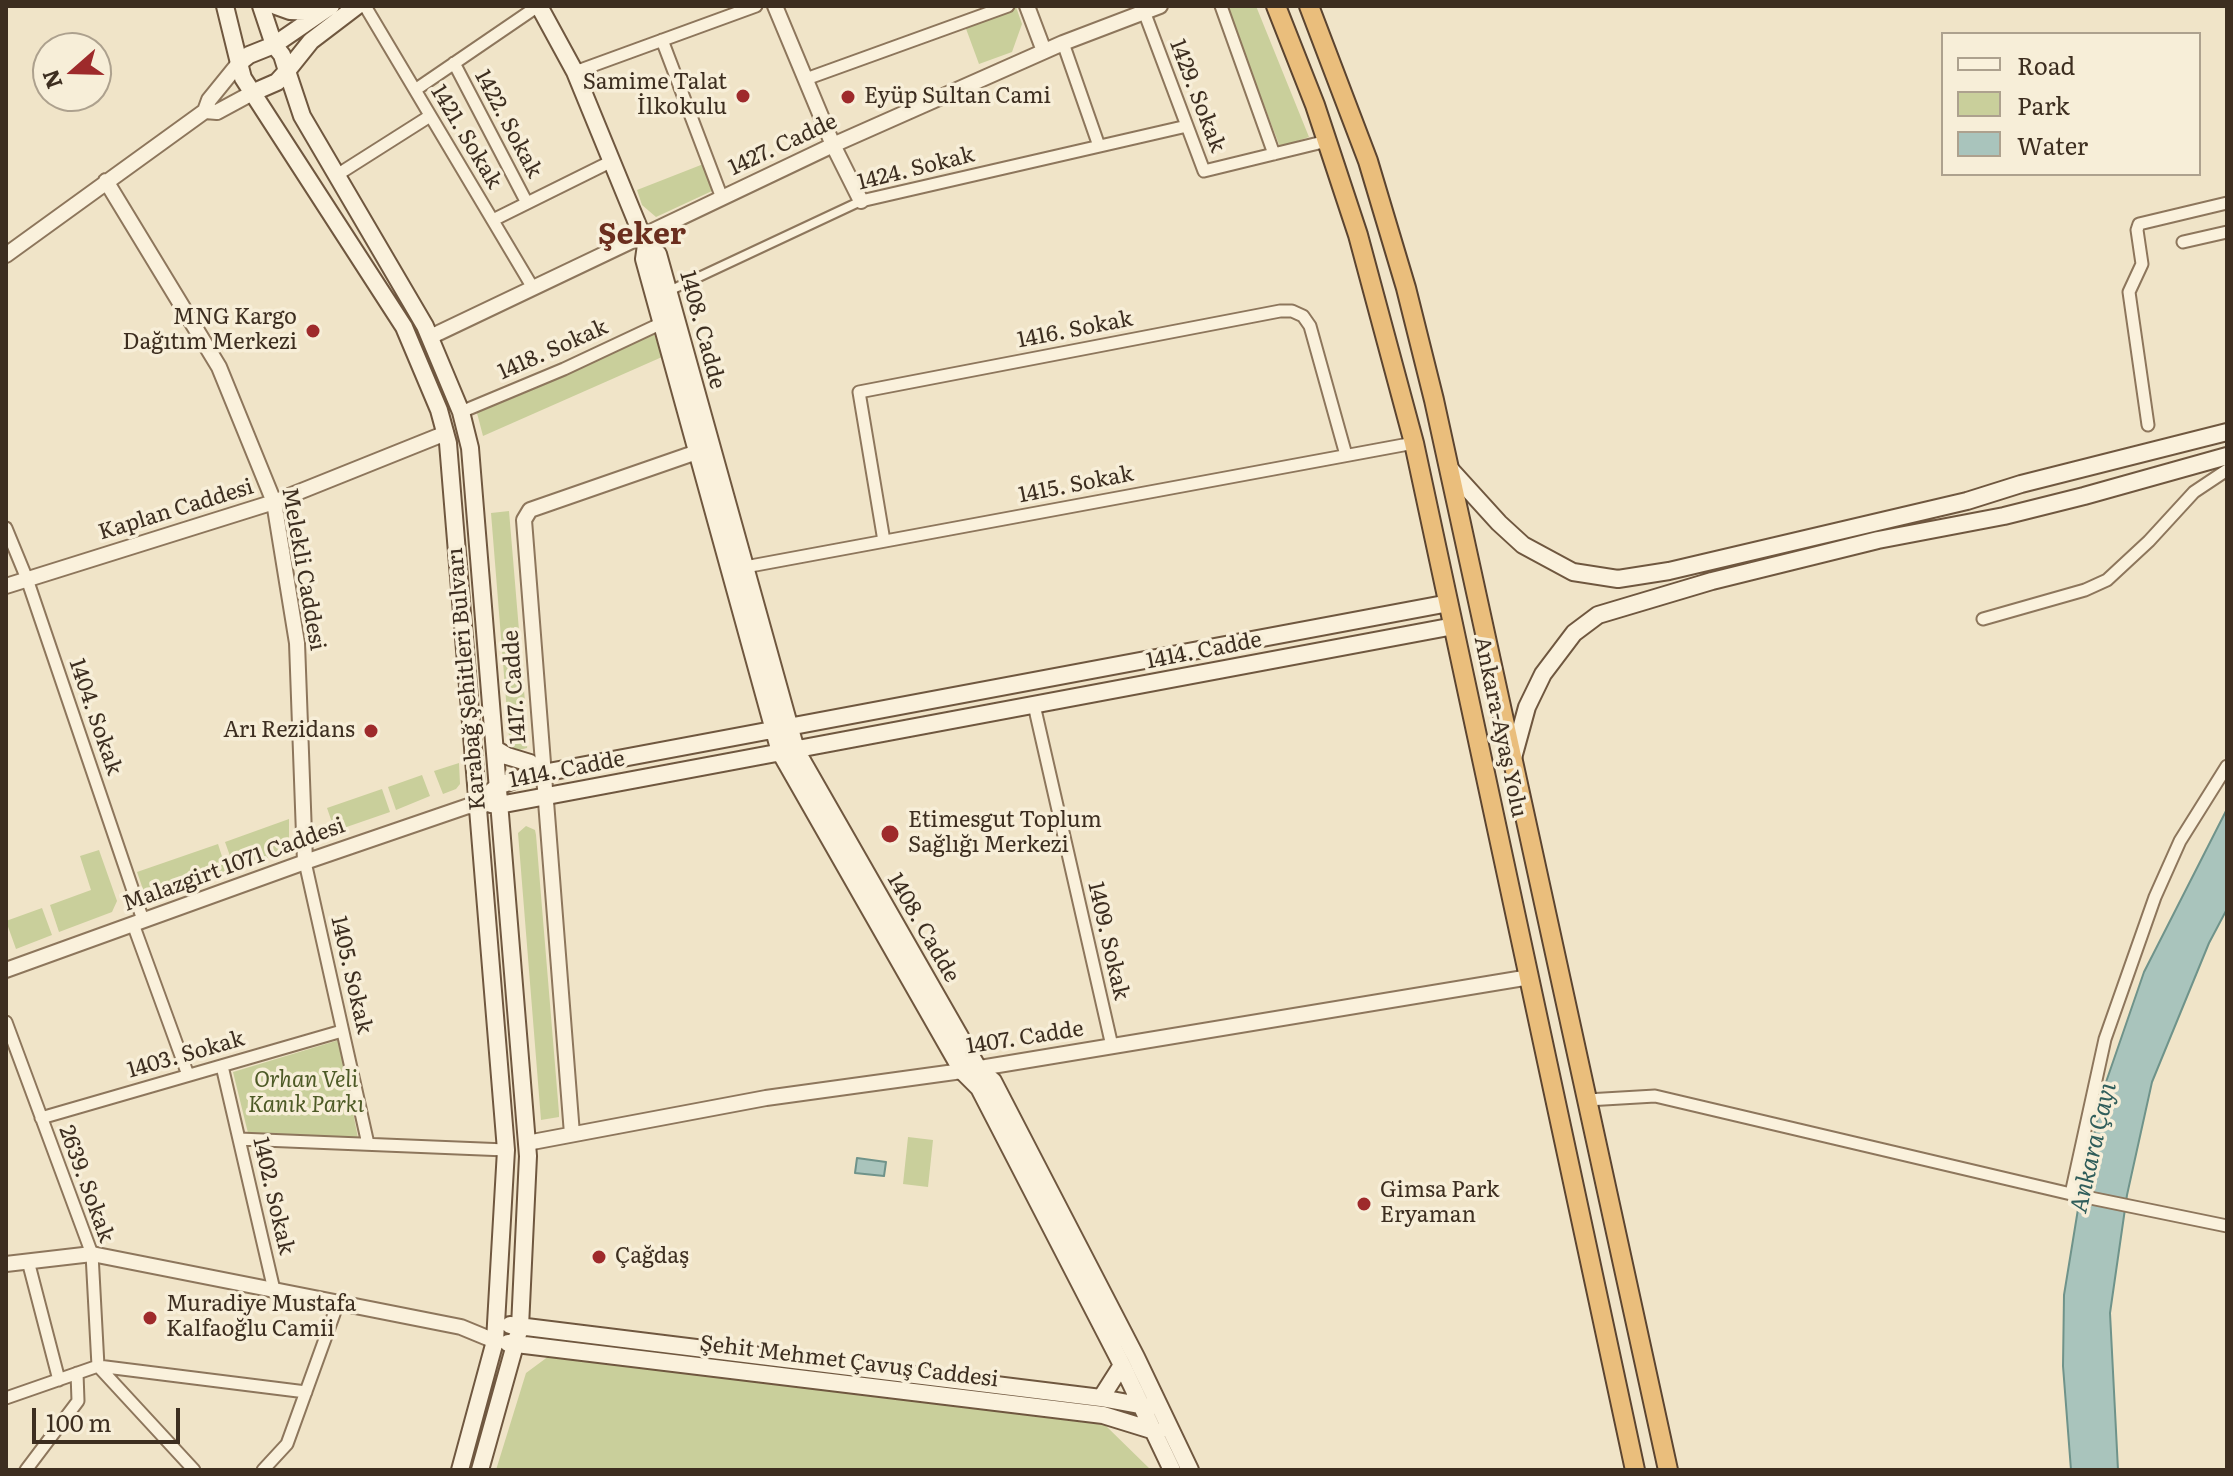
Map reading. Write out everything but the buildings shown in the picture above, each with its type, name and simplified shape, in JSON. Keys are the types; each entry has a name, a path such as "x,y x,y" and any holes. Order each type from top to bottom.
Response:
{"highway":[{"name":"Ankara-Ayaş Yolu","path":"1276,6 1301,65 1327,141 1386,332 1414,443 1635,1470"},
{"name":"Ankara-Ayaş Yolu","path":"1309,6 1368,161 1406,288 1449,468 1668,1470"}],"main road":[{"name":"Karabağ Şehitleri Bulvarı","path":"225,6 243,78 404,327 446,433 506,1150 495,1341 460,1470"},
{"name":"Karabağ Şehitleri Bulvarı","path":"261,6 274,45 282,55 302,116 430,337 461,412 470,448 527,1143 518,1335 480,1470"},
{"path":"276,6 290,11 327,9"},
{"path":"254,92 277,82 311,41 357,6"},
{"name":"1408. Cadde","path":"538,6 575,72 644,240 644,259 697,452 782,728"},
{"path":"239,63 260,49 274,45 327,9"},
{"name":"1408. Cadde","path":"644,240 658,254 669,291 745,567 788,751 970,1070 1122,1365 1172,1470"},
{"path":"1449,468 1523,545 1573,572 1618,579 1683,568 1967,501 2021,484 2227,432"},
{"path":"1513,760 1527,707 1543,674 1574,633 1598,615 1712,581 1878,540 1937,530 2084,496 2227,456"},
{"name":"1414. Cadde","path":"477,803 498,786 543,773 1449,603"},
{"name":"1414. Cadde","path":"477,803 499,805 545,797 1454,626"},
{"path":"495,749 530,763 543,773"},
{"name":"1408. Cadde","path":"970,1070 993,1081 1190,1470"},
{"path":"497,1324 518,1335"},
{"path":"495,1341 518,1335"},
{"name":"Şehit Mehmet Çavuş Caddesi","path":"518,1335 1101,1398 1160,1409"},
{"name":"Şehit Mehmet Çavuş Caddesi","path":"518,1335 1103,1415 1174,1437"},
{"path":"1101,1398 1122,1365"}],"street":[{"name":"1421. Sokak","path":"365,6 533,288"},
{"path":"415,90 538,6"},
{"path":"575,72 756,6"},
{"path":"775,6 833,145 861,201"},
{"path":"806,79 1008,6"},
{"path":"1027,6 1044,51"},
{"name":"1427. Cadde","path":"430,337 644,240 722,198 833,145 1044,51 1143,9 1160,6"},
{"path":"1221,6 1274,154"},
{"name":"1429. Sokak","path":"1143,9 1204,171 1327,141"},
{"path":"662,40 722,198"},
{"path":"1063,43 1099,146"},
{"path":"6,255 205,111 209,100 239,63"},
{"name":"1422. Sokak","path":"454,63 527,203"},
{"path":"205,111 217,112 254,92"},
{"path":"337,175 430,116"},
{"name":"1424. Sokak","path":"669,291 861,201 1187,126"},
{"path":"493,220 612,161"},
{"name":"Melekli Caddesi","path":"106,181 219,367 274,502 297,643 305,862"},
{"path":"2148,425 2129,292 2142,264 2137,230 2139,224 2227,203"},
{"path":"2183,242 2227,232"},
{"name":"1416. Sokak","path":"884,541 859,392 1280,311 1292,311 1303,316 1310,326 1346,455"},
{"name":"1418. Sokak","path":"461,412 662,323"},
{"name":"Kaplan Caddesi","path":"6,586 274,502 446,433"},
{"name":"1415. Sokak","path":"745,567 1414,443"},
{"name":"1417. Cadde","path":"572,1134 524,520 530,510 697,452"},
{"path":"1983,619 2085,590 2107,580 2149,541 2194,492 2227,470"},
{"name":"1404. Sokak","path":"6,528 27,579 188,1075"},
{"name":"1409. Sokak","path":"1034,705 1112,1046"},
{"path":"2071,1194 2105,1039 2155,897 2180,841 2227,766"},
{"name":"Malazgirt 1071 Caddesi","path":"6,970 477,803"},
{"name":"1405. Sokak","path":"305,862 368,1144"},
{"name":"1407. Cadde","path":"527,1143 766,1098 970,1070 1530,977"},
{"name":"2639. Sokak","path":"6,1022 92,1254 98,1366"},
{"name":"1403. Sokak","path":"41,1118 342,1031"},
{"name":"1402. Sokak","path":"222,1066 274,1290"},
{"path":"1587,1100 1655,1096 2071,1194 2227,1226"},
{"path":"239,1139 506,1150"},
{"path":"6,1264 92,1254 461,1327 495,1341"},
{"path":"28,1261 59,1380"},
{"path":"263,1470 287,1444 338,1303"},
{"path":"461,1327 497,1324"},
{"path":"98,1366 194,1470"},
{"path":"6,1398 98,1366 306,1392"},
{"path":"26,1470 78,1401 77,1373"}],"green space":[{"path":"1226,6 1256,6 1309,137 1280,147"},
{"path":"1016,7 1022,24 1012,52 979,64 965,26"},
{"path":"706,163 714,185 712,191 656,217 642,205 637,190"},
{"path":"654,333 662,357 483,436 477,413"},
{"path":"509,511 528,738 527,748 519,750 512,747 509,737 491,513"},
{"path":"459,763 460,784 443,794 434,771"},
{"path":"422,775 430,796 396,810 388,787"},
{"path":"382,789 390,812 335,831 327,808"},
{"path":"289,819 289,850 235,870 225,842"},
{"path":"526,826 535,830 536,835 559,1113 559,1117 541,1120 518,833"},
{"path":"218,844 227,872 148,900 146,898 137,872"},
{"path":"99,850 117,901 112,912 59,932 50,905 91,890 80,856"},
{"path":"42,908 52,935 16,949 6,921"},
{"name":"Orhan Veli Kanık Parkı","path":"339,1040 358,1138 248,1133 233,1072"},
{"path":"908,1137 933,1140 928,1187 903,1184"},
{"path":"549,1356 1105,1425 1151,1470 496,1470 526,1373"}],"water":[{"name":"Ankara Çayı","path":"2227,809 2227,909 2209,943 2152,1082 2127,1195 2110,1313 2118,1470 2071,1470 2063,1366 2064,1295 2079,1203 2105,1085 2144,972"},
{"path":"857,1158 886,1162 884,1176 855,1173"}],"place":[{"name":"Samime Talat İlkokulu","path":"743,96"},
{"name":"Eyüp Sultan Cami","path":"848,97"},
{"name":"MNG Kargo Dağıtım Merkezi","path":"313,331"},
{"name":"Arı Rezidans","path":"371,731"},
{"name":"Etimesgut Toplum Sağlığı Merkezi","path":"890,834"},
{"name":"Gimsa Park Eryaman","path":"1364,1204"},
{"name":"Çağdaş","path":"599,1257"},
{"name":"Muradiye Mustafa Kalfaoğlu Camii","path":"150,1318"}],"district":[{"name":"Şeker","path":"642,235"}]}
